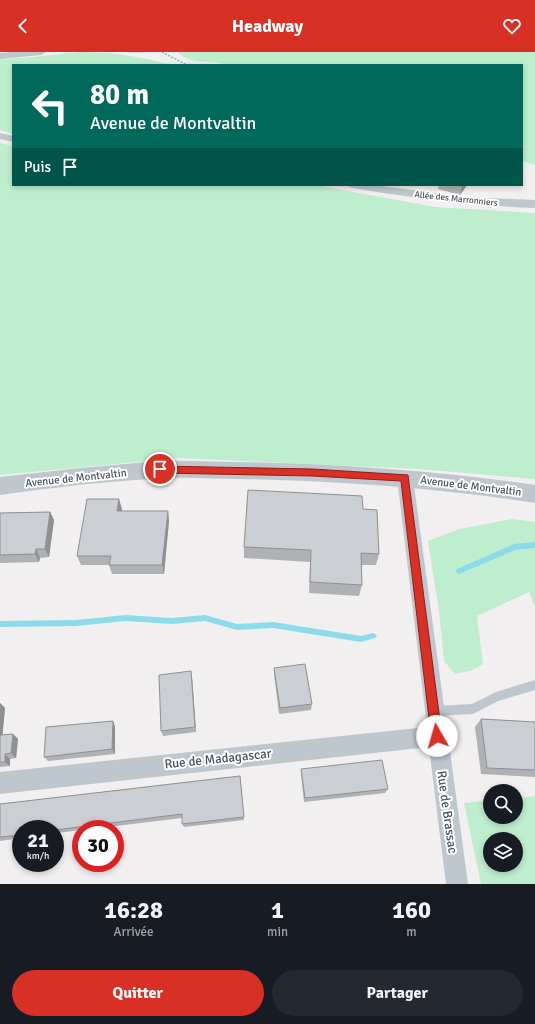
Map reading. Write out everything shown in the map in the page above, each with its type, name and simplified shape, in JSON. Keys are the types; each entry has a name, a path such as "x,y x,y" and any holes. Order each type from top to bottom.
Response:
{"street":[{"path":"0,56 41,52"},
{"path":"0,136 12,139"},
{"name":"Allée des Marronniers","path":"359,186 448,200 535,204"},
{"name":"Avenue de Montvaltin","path":"0,486 50,479 160,469 312,472 405,478 485,486 535,494"},
{"name":"Rue de Brassac","path":"405,478 457,884"},
{"name":"Rue de Madagascar","path":"0,783 437,736"}],"lane":[{"path":"434,711 473,709 496,698 535,685"}],"path":[{"path":"162,52 185,64"}],"green space":[{"path":"80,52 104,53 167,64 12,64 12,134 0,130 0,59"},
{"path":"178,52 535,52 535,165 523,161 523,64 224,64 195,61"},
{"path":"0,143 12,146 12,186 320,186 435,207 535,213 535,479 419,469 178,458 0,475"},
{"path":"512,519 535,522 535,608 529,592 477,616 483,664 470,671 455,674 444,661 439,611 428,541 459,529"},
{"path":"535,796 535,884 481,884 464,803 483,801 483,824 523,824 523,797"}],"building":[{"path":"248,490 362,496 363,509 377,510 379,554 361,553 362,585 310,582 311,550 244,547"},
{"path":"87,499 119,499 117,511 168,511 162,565 109,565 111,556 77,556"},
{"path":"50,512 45,549 36,549 35,554 0,555 0,513"},
{"path":"305,664 312,704 280,708 274,668"},
{"path":"191,671 195,727 161,731 159,675"},
{"path":"481,719 535,722 535,770 487,768"},
{"path":"113,721 112,749 44,757 46,727"},
{"path":"13,734 11,753 5,754 5,762 0,762 0,735"},
{"path":"382,760 388,789 305,798 301,769"},
{"path":"240,776 244,817 182,824 182,814 124,821 124,820 72,820 72,828 64,829 64,820 12,820 12,836 0,837 0,804"}],"waterway":[{"path":"459,571 514,547 535,545"},
{"path":"0,624 76,623 125,618 172,621 205,618 237,627 273,625 361,639 373,636"}],"route":[{"path":"160,469 312,472 405,478 437,736"}]}
